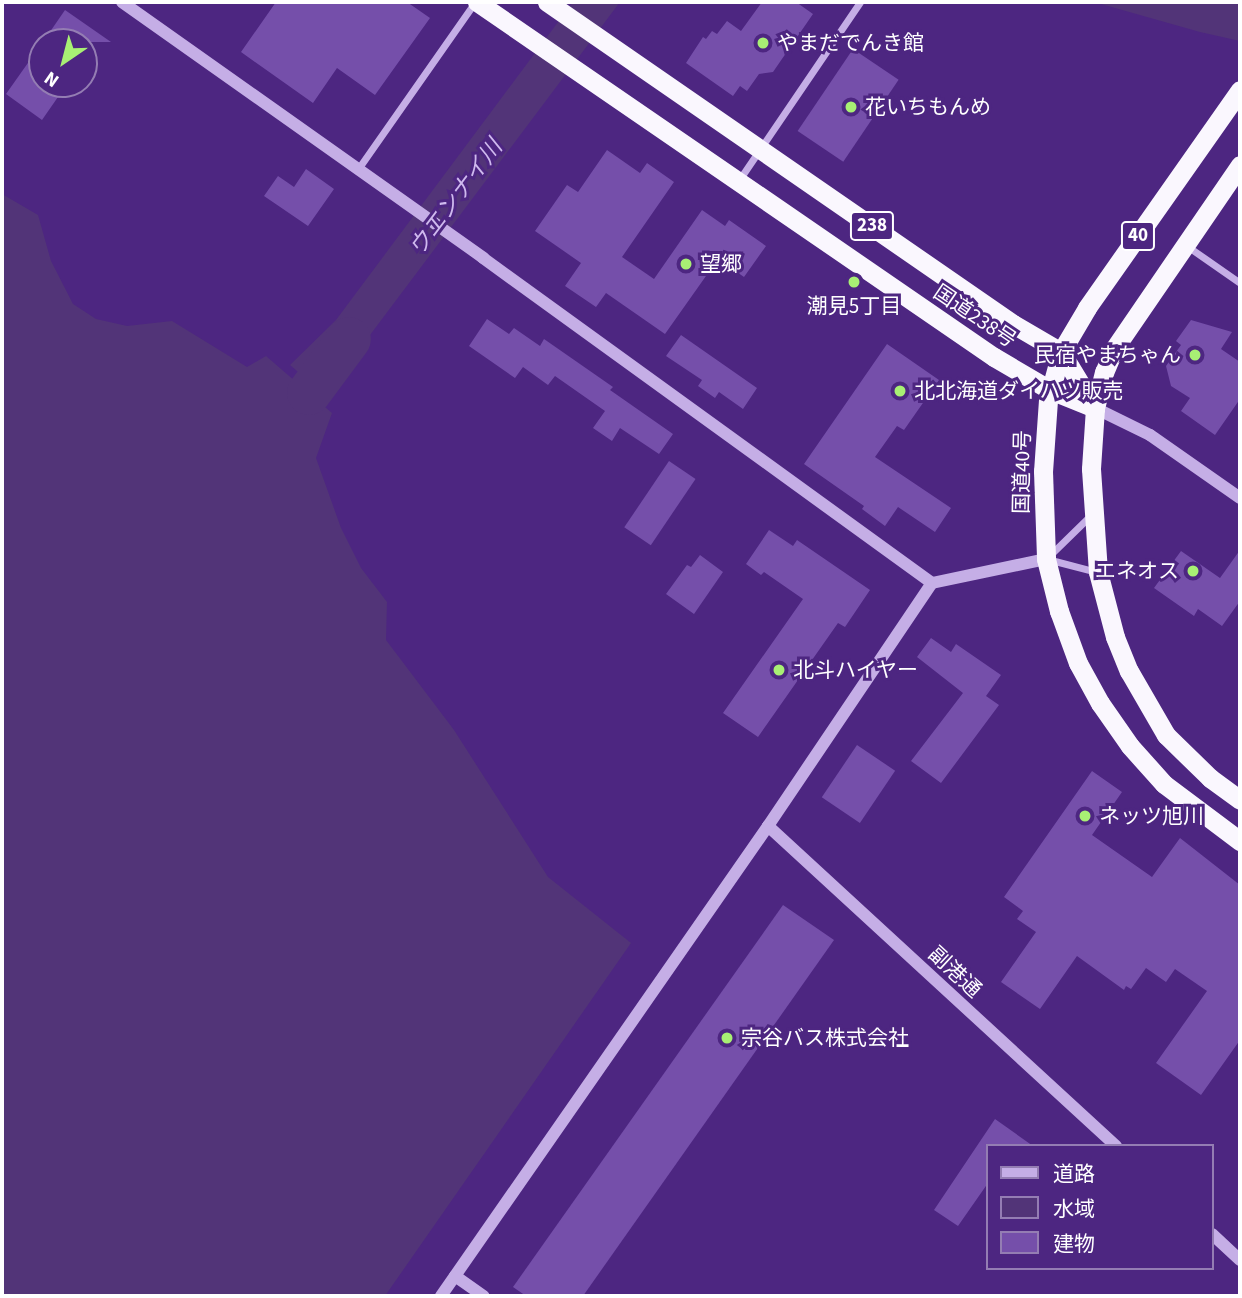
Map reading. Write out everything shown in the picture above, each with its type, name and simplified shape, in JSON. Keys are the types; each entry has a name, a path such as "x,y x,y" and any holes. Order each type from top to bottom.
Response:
{"highway":[{"name":"国道238号","path":"476,2 994,357 1050,390 1095,408"},
{"name":"国道238号","path":"547,2 1013,324 1061,352 1095,408"},
{"name":"国道40号","path":"1240,90 1087,308 1061,352 1050,390 1043,471 1046,559 1059,611 1073,650 1100,703 1130,746 1164,784 1240,841"},
{"name":"40","path":"1240,165 1114,349 1104,372 1095,408 1091,469 1098,572 1115,637 1150,710 1166,735 1190,760 1240,800"}],"street":[{"path":"122,2 483,258 932,583"},
{"path":"358,169 476,2"},
{"path":"739,180 860,2"},
{"path":"1186,245 1240,283"},
{"path":"1095,408 1150,435 1240,498"},
{"path":"1046,559 1092,514"},
{"path":"441,1296 768,826 932,583 1046,559 1098,572"},
{"name":"副港通","path":"768,826 1114,1144"},
{"path":"1214,1236 1240,1260"},
{"path":"455,1276 484,1296"}],"water":[{"path":"573,2 620,2 325,395 290,365 336,320"},
{"path":"1094,2 1240,2 1240,41 1200,32"},
{"path":"2,194 38,215 51,261 73,304 96,319 127,326 172,321 247,367 266,356 332,413 316,458 341,528 361,568 387,602 386,640 454,730 548,877 631,943 385,1296 2,1296"}],"building":[{"path":"276,2 407,2 430,18 375,95 337,68 313,103 241,52"},
{"name":"やまだでんき館","path":"762,2 796,2 813,14 773,72 759,74 747,91 740,86 733,96 686,63 703,37 706,39 712,31 717,34 727,21 741,31"},
{"path":"65,10 91,28 53,28"},
{"path":"98,33 111,42 98,42"},
{"path":"853,49 899,80 843,162 798,131"},
{"path":"28,63 28,98 57,98 42,120 6,94"},
{"path":"607,150 640,173 647,163 674,182 622,257 654,279 702,210 725,226 729,220 766,246 744,277 718,259 665,334 606,293 596,307 565,286 581,263 535,231 567,185 578,192"},
{"path":"306,169 334,189 308,226 264,196 278,176 294,187"},
{"path":"487,319 509,334 514,328 540,346 544,339 613,387 610,390 673,434 659,454 620,428 612,441 593,428 605,411 555,376 548,385 523,367 515,378 469,346"},
{"path":"1191,320 1232,332 1221,349 1240,362 1240,399 1215,435 1181,411 1190,398 1171,386 1166,366 1181,345 1176,341"},
{"path":"681,335 757,388 743,409 719,392 715,398 698,386 702,380 666,356"},
{"path":"887,344 939,380 904,430 897,426 875,457 951,508 935,532 898,507 885,526 862,509 864,506 804,464"},
{"path":"669,461 696,479 651,545 624,527"},
{"name":"北斗ハイヤー","path":"769,530 793,546 797,540 870,590 845,627 838,623 758,737 723,713 803,599 764,572 761,575 746,564"},
{"path":"1240,550 1240,601 1222,626 1198,609 1194,616 1154,588 1181,551 1220,578"},
{"path":"700,555 723,572 694,614 666,594 687,565 691,567"},
{"path":"931,638 951,652 956,644 1001,675 986,696 999,705 941,783 911,761 963,693 917,657"},
{"path":"857,745 895,771 860,823 822,797"},
{"path":"1092,771 1122,792 1092,835 1152,877 1180,838 1240,885 1240,1040 1201,1095 1156,1063 1207,991 1175,969 1166,982 1146,968 1131,989 1126,986 1124,990 1077,956 1040,1009 1001,982 1036,932 1017,919 1023,911 1004,897"},
{"name":"宗谷バス株式会社","path":"783,905 834,940 583,1296 526,1296 513,1287"},
{"path":"995,1119 1030,1144 986,1144 986,1186 958,1226 934,1210"}],"waterway":[{"name":"ウエンナイ川","path":"309,393 349,339"}],"place":[{"name":"やまだでんき館","path":"763,43"},
{"name":"花いちもんめ","path":"851,107"},
{"name":"望郷","path":"686,264"},
{"name":"潮見5丁目","path":"854,282"},
{"name":"民宿やまちゃん","path":"1195,355"},
{"name":"北北海道ダイハツ販売","path":"900,391"},
{"name":"エネオス","path":"1193,571"},
{"name":"北斗ハイヤー","path":"779,670"},
{"name":"ネッツ旭川","path":"1085,816"},
{"name":"宗谷バス株式会社","path":"727,1038"}]}
